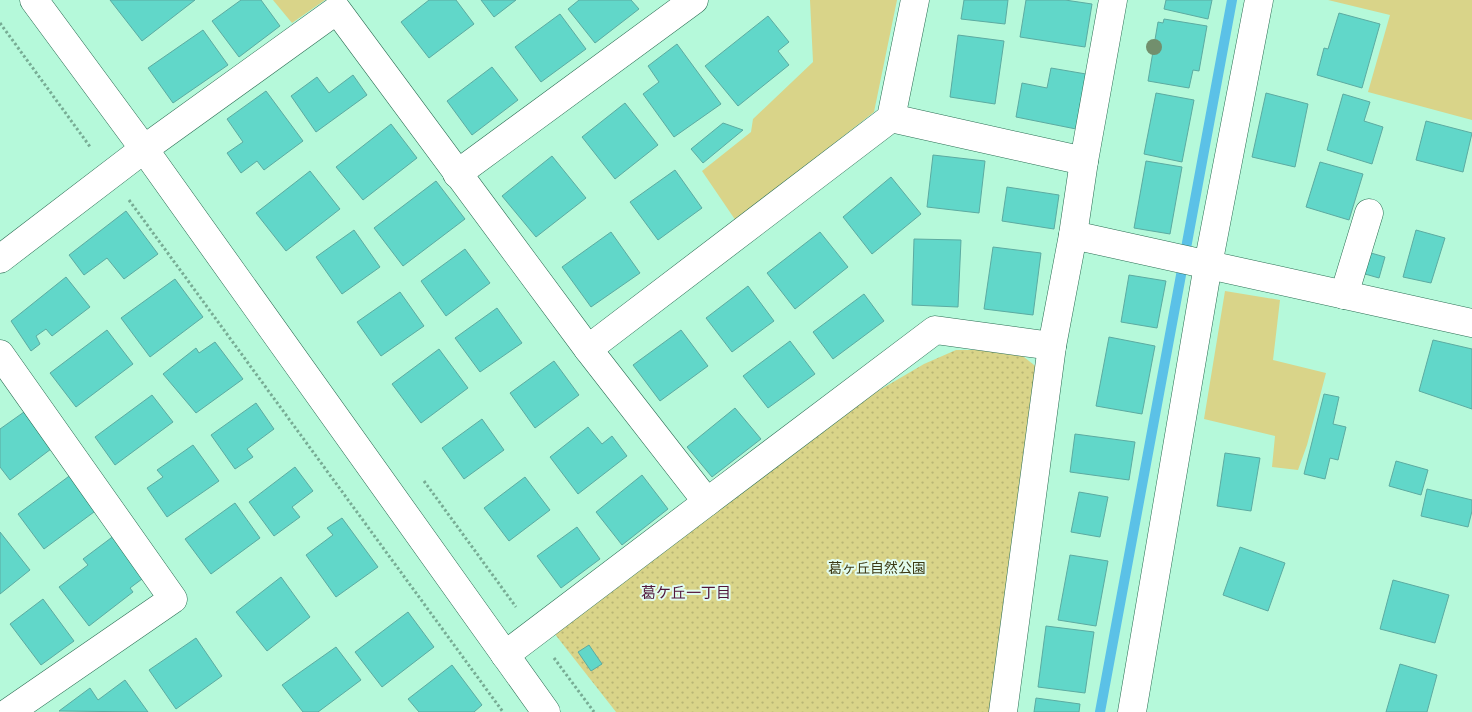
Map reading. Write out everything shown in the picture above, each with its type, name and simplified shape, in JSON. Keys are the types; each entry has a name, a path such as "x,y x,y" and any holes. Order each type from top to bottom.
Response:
{"street":[{"path":"34,0 144,149 546,712"},
{"path":"457,174 694,0"},
{"path":"588,349 891,118 915,0"},
{"path":"1004,712 1052,346 1113,0"},
{"path":"1132,712 1203,264 1259,0"},
{"path":"0,259 144,149 344,5 457,174 588,349 707,502"},
{"path":"891,118 1084,161"},
{"path":"1344,295 1369,213"},
{"path":"1073,235 1472,323"},
{"path":"505,655 935,330 1052,346"},
{"path":"0,354 173,599 10,712 0,697"}],"path":[{"path":"0,23 503,712"}],"green space":[{"path":"273,0 325,0 292,23"},
{"path":"810,0 897,0 874,112 736,221 702,171 751,132 753,119 813,62"},
{"path":"1328,0 1472,0 1472,120 1368,92 1390,15"},
{"path":"1225,291 1280,300 1273,360 1326,373 1307,445 1298,470 1272,467 1275,436 1204,419"},
{"name":"葛ヶ丘自然公園","path":"956,350 995,350 1019,353 1039,369 1003,712 616,712 554,633 854,405 924,364"}],"building":[{"path":"110,0 195,0 142,41"},
{"path":"241,0 261,0 280,26 239,57 212,21"},
{"path":"429,0 456,0 474,24 429,58 401,22"},
{"path":"481,0 516,0 494,17"},
{"path":"579,0 631,0 639,9 595,43 568,9"},
{"path":"964,0 1008,0 1005,24 961,19"},
{"path":"1026,0 1065,0 1092,4 1085,47 1020,37"},
{"path":"1166,0 1212,0 1208,19 1164,9"},
{"path":"1339,13 1380,24 1362,88 1317,75 1324,48 1328,49"},
{"path":"560,14 586,49 541,82 515,47"},
{"path":"768,16 789,42 778,51 789,65 738,106 705,66"},
{"path":"1164,19 1207,26 1199,71 1193,70 1189,88 1148,81 1158,22 1163,23"},
{"path":"203,30 228,65 173,103 148,68"},
{"path":"958,35 1004,41 995,104 950,97"},
{"path":"677,44 721,104 674,137 643,94 659,82 648,66"},
{"path":"492,67 518,100 472,135 447,101"},
{"path":"1051,68 1086,74 1076,129 1016,117 1022,83 1047,88"},
{"path":"353,75 367,95 316,132 291,96 317,77 329,93"},
{"path":"266,91 303,141 264,170 257,161 241,173 227,153 243,142 227,119"},
{"path":"1156,93 1194,100 1182,162 1144,154"},
{"path":"1266,93 1308,104 1295,167 1252,157"},
{"path":"1343,94 1370,102 1364,121 1383,127 1372,164 1327,150"},
{"path":"625,103 658,145 615,179 582,137"},
{"path":"1426,121 1472,133 1463,172 1416,160"},
{"path":"723,123 743,130 703,163 691,149"},
{"path":"391,124 417,158 363,200 336,167"},
{"path":"933,155 985,161 979,213 927,207"},
{"path":"552,156 586,198 536,237 502,196"},
{"path":"1146,161 1182,167 1170,234 1134,228"},
{"path":"1320,162 1363,174 1349,220 1306,207"},
{"path":"675,170 702,208 658,240 630,202"},
{"path":"310,171 340,209 286,251 256,213"},
{"path":"891,177 921,214 872,254 843,217"},
{"path":"436,181 465,219 403,266 374,228"},
{"path":"1007,187 1059,195 1054,229 1002,221"},
{"path":"126,211 158,254 124,279 107,258 84,275 69,255"},
{"path":"354,230 380,267 342,294 316,257"},
{"path":"1416,230 1445,238 1431,283 1403,277"},
{"path":"611,232 640,273 591,307 562,267"},
{"path":"820,232 848,267 795,309 767,273"},
{"path":"914,239 961,240 958,307 912,305"},
{"path":"993,247 1041,253 1033,315 984,309"},
{"path":"465,249 490,283 446,316 421,281"},
{"path":"1364,251 1385,257 1379,278 1358,272"},
{"path":"1129,275 1166,281 1157,328 1121,322"},
{"path":"66,277 90,307 52,336 46,329 36,336 40,344 31,351 11,321"},
{"path":"175,279 203,317 150,357 121,318"},
{"path":"748,286 774,321 732,352 706,318"},
{"path":"400,292 424,326 381,356 357,322"},
{"path":"864,294 884,321 833,359 813,332"},
{"path":"497,308 522,343 480,372 455,338"},
{"path":"107,330 133,364 76,407 50,373"},
{"path":"681,330 708,366 660,401 633,365"},
{"path":"1109,337 1155,346 1142,414 1096,406"},
{"path":"1433,340 1472,349 1472,409 1419,391"},
{"path":"790,341 815,374 768,408 743,376"},
{"path":"215,342 243,379 196,413 163,374 196,348 199,353"},
{"path":"439,349 468,388 421,423 392,384"},
{"path":"554,361 579,395 535,428 510,393"},
{"path":"1324,394 1339,397 1333,424 1346,427 1338,460 1330,458 1325,479 1304,474"},
{"path":"152,395 173,422 115,465 95,437"},
{"path":"256,403 274,429 247,449 253,457 235,469 211,435"},
{"path":"735,408 761,439 712,477 687,447"},
{"path":"24,412 51,449 10,480 0,467 0,429"},
{"path":"482,419 504,450 464,479 442,448"},
{"path":"588,427 602,444 612,436 627,456 578,494 550,457"},
{"path":"1075,434 1135,442 1129,480 1070,472"},
{"path":"193,445 219,481 167,517 147,488 163,477 157,470"},
{"path":"1225,453 1260,458 1251,511 1217,506"},
{"path":"1396,461 1428,470 1421,495 1389,486"},
{"path":"295,467 313,491 292,507 300,517 274,536 249,502"},
{"path":"72,474 98,509 44,549 18,514"},
{"path":"642,475 668,509 622,545 596,512"},
{"path":"525,477 550,510 509,541 484,508"},
{"path":"1427,489 1472,500 1472,511 1468,527 1421,516"},
{"path":"1079,492 1108,497 1100,537 1071,532"},
{"path":"235,503 260,538 211,574 185,539"},
{"path":"342,518 378,567 336,597 306,555 333,535 327,528"},
{"path":"577,527 600,559 561,588 537,556"},
{"path":"0,532 30,570 0,594"},
{"path":"115,535 146,576 130,588 133,592 89,626 59,587 88,565 83,559"},
{"path":"1240,547 1285,563 1268,611 1223,595"},
{"path":"1070,555 1108,561 1096,626 1058,620"},
{"path":"281,577 310,617 267,651 236,612"},
{"path":"1393,580 1449,595 1435,643 1380,629"},
{"path":"43,599 74,641 41,665 10,624"},
{"path":"408,612 434,647 382,687 355,652"},
{"path":"1046,626 1094,632 1085,693 1038,687"},
{"path":"196,638 222,676 176,709 149,670"},
{"path":"589,645 602,664 591,671 578,652"},
{"path":"336,647 361,680 318,712 303,712 282,685"},
{"path":"1400,664 1437,675 1427,712 1386,712"},
{"path":"452,665 482,705 474,712 419,712 408,699"},
{"path":"125,680 148,712 59,711 90,688 98,700"},
{"path":"1036,698 1080,704 1079,712 1034,712"}],"waterway":[{"path":"1100,712 1232,0"}],"district":[{"name":"葛ケ丘一丁目","path":"686,593"}]}
